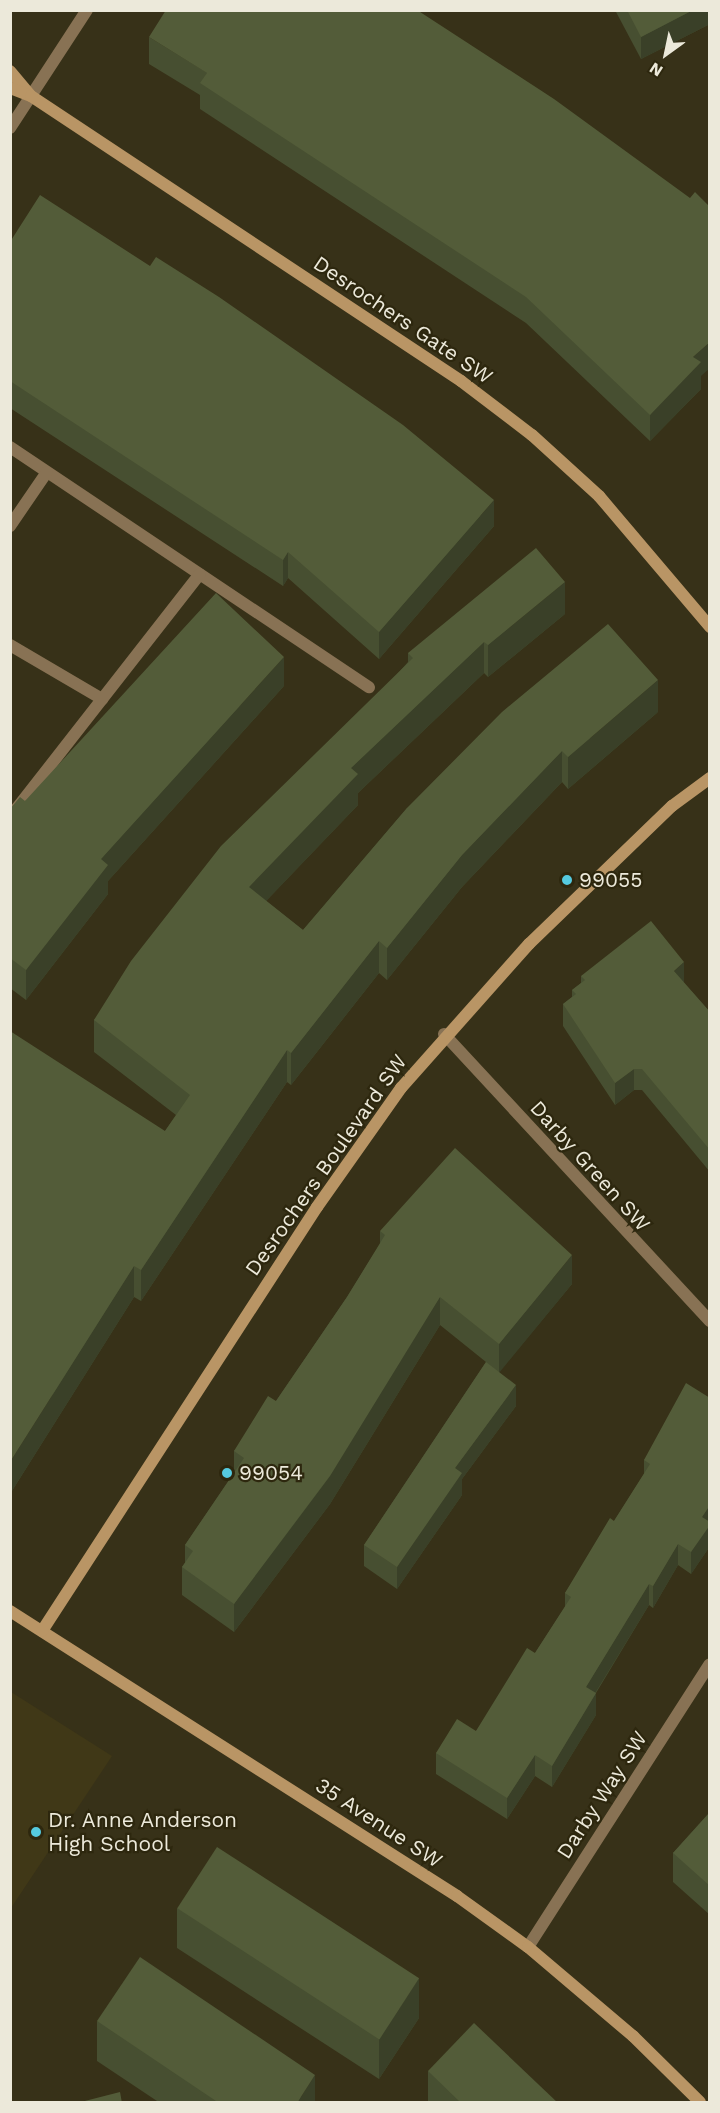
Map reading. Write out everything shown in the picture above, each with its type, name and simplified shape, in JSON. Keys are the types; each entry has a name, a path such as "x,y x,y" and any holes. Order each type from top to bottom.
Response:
{"street":[{"path":"10,128 87,10"},
{"name":"Desrochers Gate SW","path":"10,71 31,96"},
{"name":"Desrochers Gate SW","path":"10,88 31,96 461,381 532,435 599,496 710,627"},
{"path":"10,447 369,687"},
{"path":"10,526 47,472"},
{"path":"10,818 200,574"},
{"path":"10,645 102,699"},
{"name":"Desrochers Boulevard SW","path":"42,1631 317,1207 444,1034 610,866 710,778"},
{"name":"Darby Green SW","path":"444,1034 710,1321"},
{"name":"35 Avenue SW","path":"10,1611 528,1947 700,2103"},
{"name":"Darby Way SW","path":"528,1947 710,1664"}],"shaded area":[{"name":"Dr. Anne Anderson High School","path":"11,1692 112,1756 11,1908"}],"building":[{"path":"166,10 417,10 554,99 690,198 695,192 710,207 710,342 693,357 701,362 650,415 526,297 200,83 207,73 149,37"},
{"path":"627,10 693,10 641,37"},
{"path":"40,195 150,266 156,257 219,297 403,425 494,500 379,632 288,552 283,560 10,381 10,242"},
{"path":"536,548 565,582 488,645 484,642 351,768 358,774 249,887 303,930 407,808 502,712 608,624 658,680 568,757 562,751 462,855 387,948 379,941 291,1053 287,1050 141,1270 134,1266 10,1462 10,1031 165,1131 190,1095 94,1020 131,961 221,846 413,658 408,653"},
{"path":"216,593 284,657 101,859 108,865 26,970 10,958 10,809 20,797 25,801"},
{"path":"651,921 684,962 674,971 710,1012 710,1150 642,1069 634,1069 615,1083 563,1004 576,994 572,990 585,980 581,976"},
{"path":"455,1148 572,1255 499,1344 440,1297 330,1476 234,1604 182,1567 193,1551 185,1545 244,1458 234,1451 268,1396 276,1401 347,1297 385,1235 380,1231"},
{"path":"486,1362 516,1385 455,1468 462,1473 397,1567 364,1545"},
{"path":"686,1383 710,1398 710,1505 702,1517 710,1522 710,1525 691,1552 678,1544 653,1586 649,1584 586,1687 596,1693 552,1766 535,1755 507,1798 436,1753 457,1719 476,1731 527,1648 535,1653 571,1597 565,1593 610,1518 614,1521 650,1464 644,1460"},
{"path":"710,1812 710,1886 673,1853"},
{"path":"217,1847 419,1978 379,2039 177,1908"},
{"path":"140,1957 315,2075 297,2103 219,2103 97,2021"},
{"path":"474,2023 558,2103 461,2103 428,2071"},
{"path":"120,2092 122,2103 77,2103"}],"place":[{"name":"99055","path":"567,880"},
{"name":"99054","path":"227,1473"},
{"name":"Dr. Anne Anderson High School","path":"36,1832"}]}
